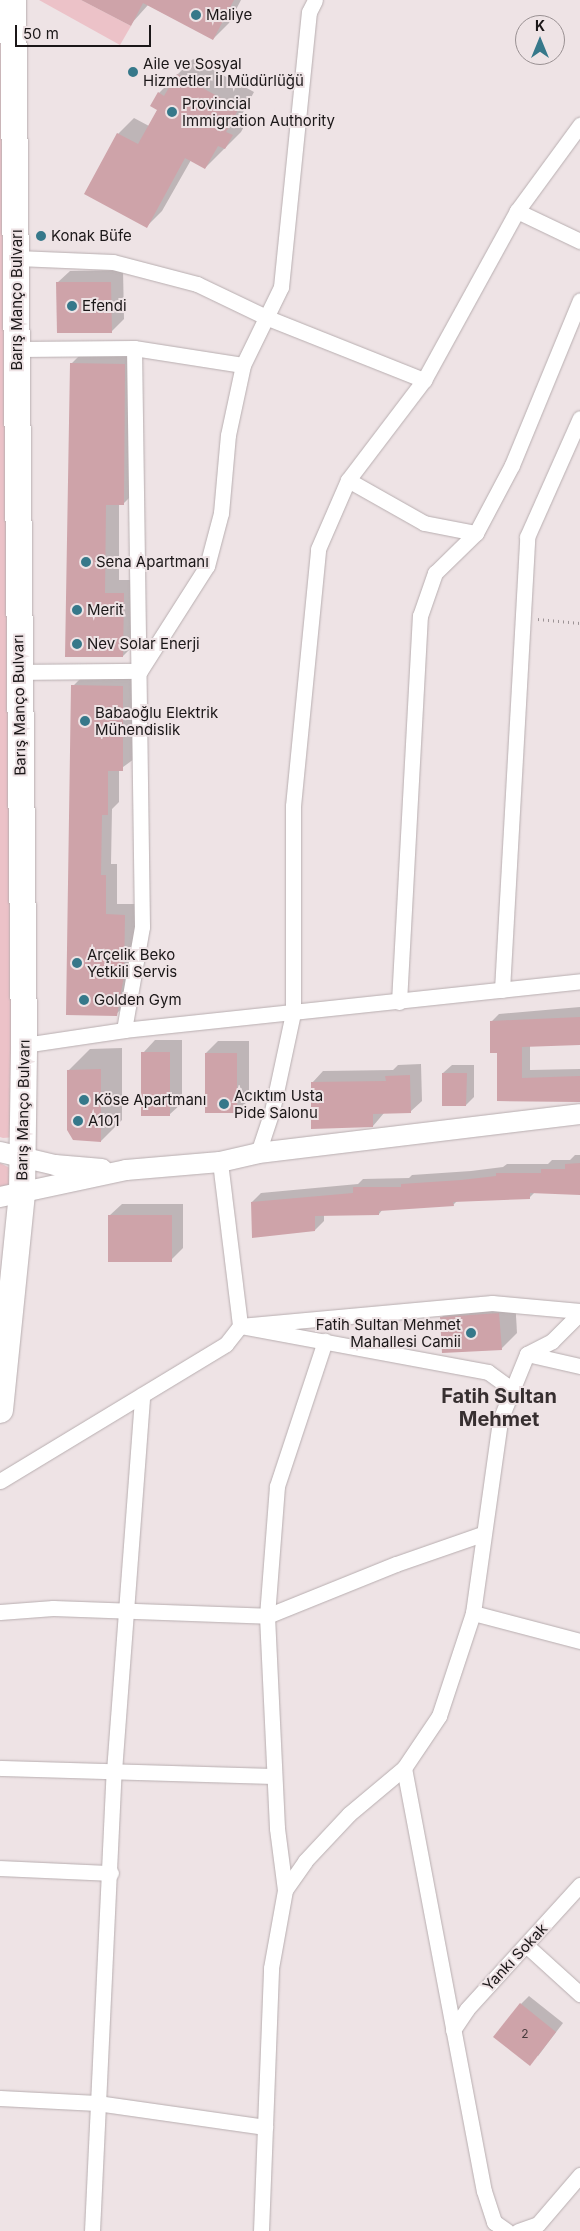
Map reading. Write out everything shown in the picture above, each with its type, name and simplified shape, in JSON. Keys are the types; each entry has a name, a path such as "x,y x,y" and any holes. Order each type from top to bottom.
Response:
{"highway":[{"name":"Barış Manço Bulvarı","path":"0,1410 11,1195 11,1154 24,1045 18,672 18,349 13,0"}],"street":[{"path":"140,671 207,566 222,513 228,435 243,365 268,318 281,287 309,12 316,0"},
{"path":"258,1153 272,1111 293,1013 293,806 309,626 318,549 348,480 424,380 517,211 580,125"},
{"path":"517,211 580,241"},
{"path":"17,258 113,262 197,284 268,318 424,380"},
{"path":"399,1002 420,616 435,573 476,532 512,465 580,300"},
{"path":"18,349 134,348 243,365"},
{"path":"124,1030 142,927 140,671 134,348"},
{"path":"502,990 521,617 527,537 580,418"},
{"path":"348,480 424,523 476,532"},
{"path":"18,672 140,671"},
{"path":"24,1045 124,1030 399,1002 580,981"},
{"path":"11,1195 126,1170 220,1162 258,1153 580,1114"},
{"path":"11,1154 55,1165 126,1170"},
{"path":"0,1481 226,1344 240,1326 220,1162"},
{"path":"240,1326 492,1303 580,1312"},
{"path":"285,1890 305,1861 350,1814 404,1768 439,1716 473,1614 482,1534 500,1420 527,1354 552,1341 580,1312"},
{"path":"240,1326 488,1372 512,1390"},
{"path":"261,2231 271,1968 285,1890 276,1828 267,1616 277,1486 325,1341"},
{"path":"527,1354 580,1366"},
{"path":"92,2231 97,2103 111,1873 114,1771 142,1395"},
{"path":"0,1612 53,1608 267,1616 396,1564 482,1534"},
{"path":"473,1614 580,1641"},
{"path":"0,1768 274,1776"},
{"path":"404,1768 484,2192 494,2222 507,2231"},
{"path":"0,1868 111,1873"},
{"name":"Yankı Sokak","path":"453,2030 467,2008 527,1946 580,1886"},
{"path":"527,1946 580,1994"},
{"path":"0,2098 97,2103 265,2127"},
{"path":"518,2231 538,2224 580,2175"}],"path":[{"path":"521,617 580,623"}],"shaded area":[{"path":"0,0 15,1137 3,1138 0,1137"},
{"path":"39,0 81,0 131,26 120,45"},
{"path":"0,1163 12,1169 14,1182 0,1193"}],"building":[{"name":"Maliye","path":"81,0 234,0 213,40 143,3 131,26"},
{"path":"177,74 239,108 226,132 233,135 225,149 218,146 205,169 185,158 147,228 84,194 117,133 138,144 157,110 150,106 158,92 164,96"},
{"path":"56,282 111,282 112,333 57,333"},
{"path":"70,363 125,364 124,505 106,505 105,593 124,593 123,657 65,657"},
{"path":"71,685 123,686 123,771 108,771 108,815 102,815 101,875 106,875 106,914 125,915 124,976 117,1016 66,1015"},
{"path":"580,1017 580,1045 522,1047 522,1078 580,1076 580,1102 497,1101 497,1053 490,1053 490,1021"},
{"path":"141,1052 170,1052 170,1116 141,1116"},
{"path":"205,1053 237,1053 237,1113 205,1113"},
{"name":"Köse Apartmanı","path":"101,1069 101,1142 73,1140 67,1130 67,1070"},
{"path":"442,1073 467,1073 466,1106 442,1106"},
{"path":"410,1075 411,1113 373,1114 373,1127 311,1129 311,1082 386,1081 385,1076"},
{"path":"580,1163 580,1195 530,1193 530,1199 453,1202 454,1206 379,1211 379,1215 315,1216 315,1231 252,1238 251,1202 353,1193 353,1187 401,1187 401,1184 496,1176 496,1173 541,1173 541,1169 565,1169 565,1164"},
{"path":"108,1215 172,1215 172,1262 108,1262"},
{"name":"Fatih Sultan Mehmet Mahallesi Camii","path":"499,1313 502,1350 442,1353 440,1317"},
{"path":"520,2003 556,2032 530,2066 493,2037"}],"place":[{"name":"Maliye","path":"196,15"},
{"name":"Aile ve Sosyal Hizmetler İl Müdürlüğü","path":"133,72"},
{"name":"Provincial Immigration Authority","path":"172,112"},
{"name":"Konak Büfe","path":"41,236"},
{"name":"Efendi","path":"72,306"},
{"name":"Sena Apartmanı","path":"86,562"},
{"name":"Merit","path":"77,610"},
{"name":"Nev Solar Enerji","path":"77,644"},
{"name":"Babaoğlu Elektrik Mühendislik","path":"85,721"},
{"name":"Arçelik Beko Yetkili Servis","path":"77,963"},
{"name":"Golden Gym","path":"84,1000"},
{"name":"Köse Apartmanı","path":"84,1100"},
{"name":"Acıktım Usta Pide Salonu","path":"224,1104"},
{"name":"A101","path":"78,1121"},
{"name":"Fatih Sultan Mehmet Mahallesi Camii","path":"471,1333"}],"district":[{"name":"Fatih Sultan Mehmet","path":"499,1408"}]}
